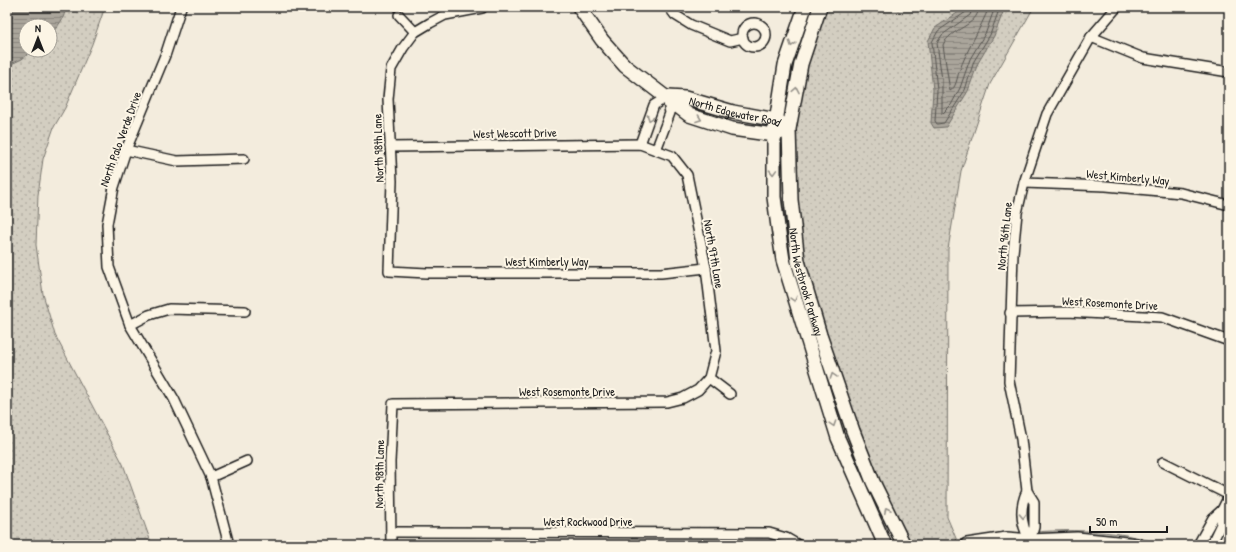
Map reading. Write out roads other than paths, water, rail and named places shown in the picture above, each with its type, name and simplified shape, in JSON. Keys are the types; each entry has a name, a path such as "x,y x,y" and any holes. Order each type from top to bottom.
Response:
{"street":[{"name":"North Palo Verde Drive","path":"181,7 166,53 126,150 114,187 107,224 109,268 130,325 174,399 211,477 229,545"},
{"name":"North Edgewater Road","path":"580,7 602,40 626,66 689,115 715,125 774,135 789,129"},
{"path":"669,7 675,15 691,25 730,41 743,38"},
{"name":"North Westbrook Parkway","path":"805,7 785,65 774,135 774,197 783,260 838,438 885,545"},
{"name":"North Westbrook Parkway","path":"820,7 801,64 789,129 790,200 798,261 820,335 853,431 873,482 904,545"},
{"name":"North 96th Lane","path":"1025,543 1022,502 1027,491 1021,439 1009,381 1010,313 1017,213 1024,183 1047,114 1091,37 1116,7"},
{"name":"North 98th Lane","path":"389,271 392,181 388,99 391,69 402,48 415,32 445,15 482,8"},
{"path":"399,14 415,32"},
{"path":"1091,37 1143,58 1229,72"},
{"path":"640,144 654,105 667,97 670,114 656,150"},
{"name":"North Edgewater Road","path":"667,97 685,98 733,112 776,120 789,129"},
{"name":"West Wescott Drive","path":"390,147 640,144"},
{"name":"North 97th Lane","path":"640,144 672,156 687,175 706,268 716,351 709,378"},
{"path":"126,150 177,161 244,159"},
{"name":"West Kimberly Way","path":"1024,183 1106,186 1181,193 1229,205"},
{"name":"West Kimberly Way","path":"389,271 427,273 661,273 706,268"},
{"path":"130,325 150,315 170,309 245,311"},
{"name":"West Rosemonte Drive","path":"1010,313 1067,312 1162,317 1229,341"},
{"path":"709,378 730,394"},
{"name":"West Rosemonte Drive","path":"393,404 667,402 684,398 698,390 709,378"},
{"name":"North 98th Lane","path":"391,545 390,462 393,404"},
{"path":"211,477 247,461"},
{"path":"1163,462 1229,495 1222,510 1221,524 1211,545"},
{"path":"1198,545 1213,518 1222,510"},
{"name":"West Rockwood Drive","path":"391,532 769,533 786,538 798,545"},
{"path":"967,545 1007,539 1025,543 1077,539 1137,545"}],"water":[{"path":"7,7 65,7 63,19 58,26 58,18 18,18 18,58 23,58 7,66"},
{"path":"966,7 1005,7 994,36 978,63 968,91 946,127 934,128 931,123 933,90 928,41 935,28"}]}
